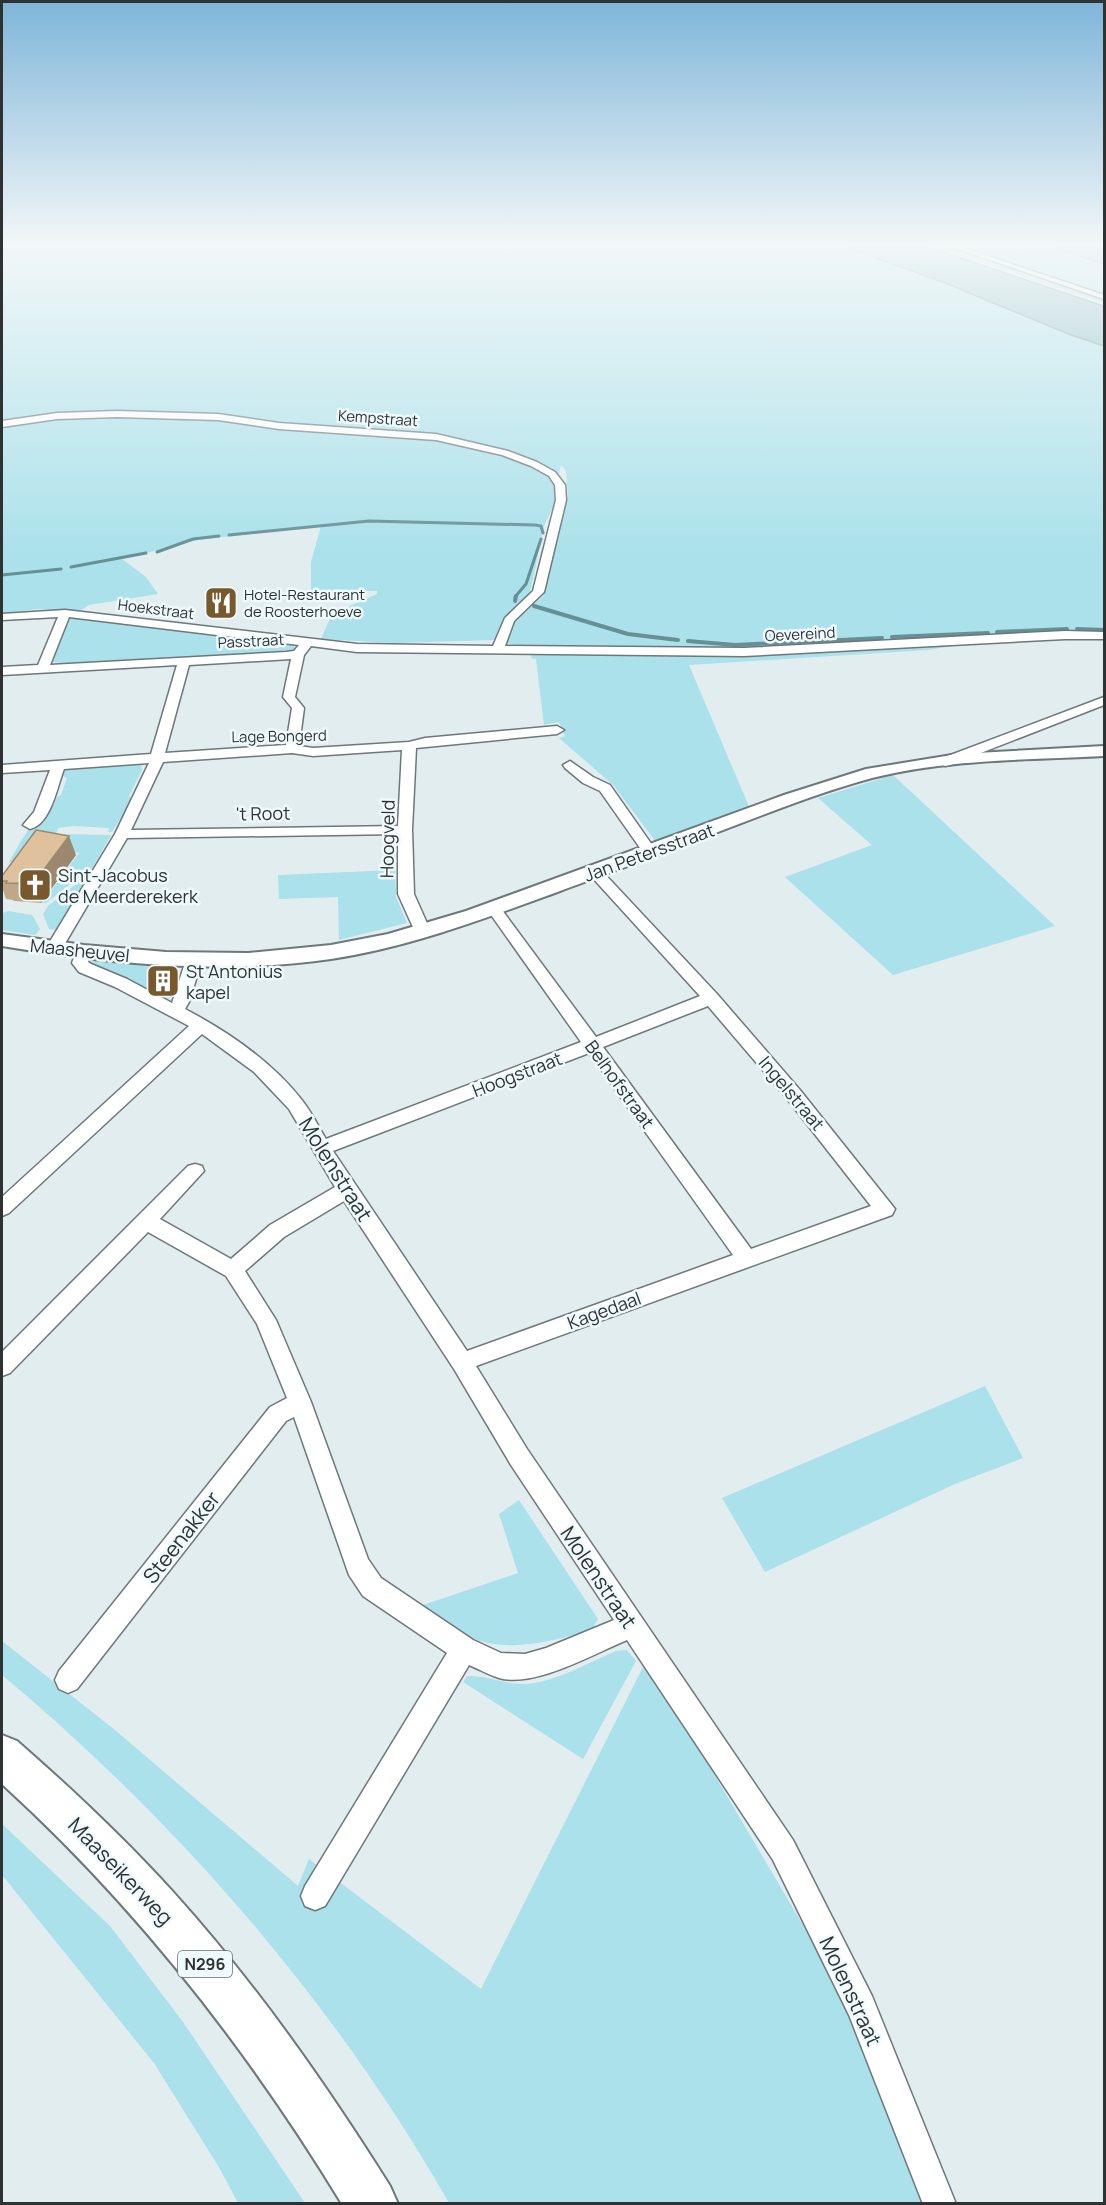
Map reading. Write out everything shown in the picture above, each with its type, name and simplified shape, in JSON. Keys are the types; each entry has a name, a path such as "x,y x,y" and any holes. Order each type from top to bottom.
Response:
{"main road":[{"name":"Maaseikerweg","path":"2,1756 102,1848 167,1918 253,2025 294,2081 372,2204"}],"street":[{"name":"Kempstraat","path":"2,424 93,414 218,417 279,426 448,439 505,453 534,464 552,474 560,485 561,500 538,592 508,620 498,648"},
{"name":"Hoekstraat","path":"2,617 65,613 302,649"},
{"path":"43,668 65,613"},
{"name":"Oevereind","path":"498,648 744,652 1065,635 1104,636"},
{"name":"Passtraat","path":"2,671 184,661 302,649 498,648"},
{"path":"292,750 298,708 289,697 302,649"},
{"path":"54,948 122,834 157,759 184,661"},
{"path":"945,762 1104,701"},
{"name":"Lage Bongerd","path":"2,769 292,750 313,752 409,746 425,742 557,730"},
{"name":"Hoogveld","path":"409,746 405,830 406,894 422,930"},
{"name":"Jan Petersstraat","path":"194,960 283,957 323,952 422,930 494,909 770,806 845,781 892,769 945,762 1104,751"},
{"path":"570,765 588,780 605,788 650,852"},
{"path":"30,825 41,813 58,766"},
{"name":"'t Root","path":"122,834 405,830"},
{"name":"Ingelstraat","path":"595,872 711,998 794,1095 885,1209 746,1258"},
{"name":"Belhofstraat","path":"494,909 746,1258"},
{"name":"Maasheuvel","path":"2,940 54,948 194,960"},
{"name":"Molenstraat","path":"84,951 80,963 85,968 201,1025 232,1046 267,1075 295,1104 347,1190 462,1362 519,1456 783,1850 861,2007 940,2204"},
{"path":"175,1011 181,1002 194,960"},
{"name":"Hoogstraat","path":"321,1148 592,1046 711,998"},
{"path":"2,1208 201,1025"},
{"path":"2,1366 195,1171"},
{"path":"233,1270 277,1231 347,1190"},
{"path":"146,1221 233,1270 266,1320 300,1402 358,1566 372,1587 464,1649 500,1666 525,1667 546,1661 632,1625"},
{"name":"Kagedaal","path":"462,1362 746,1258"},
{"name":"Steenakker","path":"68,1680 278,1414 300,1402"},
{"path":"315,1896 464,1649"}],"shaded area":[{"path":"2,350 1104,350 1104,632 981,635 759,647 527,646 505,643 511,624 543,596 561,514 568,497 566,471 561,465 558,477 507,452 448,437 293,425 237,417 56,415 2,423"},
{"path":"91,416 222,419 447,439 503,454 537,467 556,483 556,501 544,526 530,593 505,617 494,640 394,643 321,639 332,614 377,594 377,591 311,591 311,562 321,526 198,540 122,559 146,577 158,594 89,605 80,611 38,609 2,614 2,426"},
{"path":"72,617 274,642 294,646 295,650 77,664 50,662 67,619"},
{"path":"978,642 928,650 689,665 750,809 656,842 614,786 559,738 565,736 559,722 544,725 536,659 532,659 531,654"},
{"path":"141,763 142,770 129,796 132,800 112,832 108,832 109,828 73,826 58,828 56,834 111,835 93,867 46,903 42,903 79,853 37,847 30,864 9,862 38,815 61,795 67,778 60,775 62,769"},
{"path":"893,775 1055,926 893,975 785,877 872,845 818,798"},
{"path":"395,870 396,897 407,923 339,940 338,897 279,899 278,875"},
{"path":"93,871 56,930 49,929 43,914 48,906"},
{"path":"8,911 32,915 40,929 35,935 2,930 2,913"},
{"path":"87,959 178,966 173,980 160,977 156,983 174,990 170,998 160,998 85,964"},
{"path":"985,1386 1023,1458 955,1484 765,1572 722,1498"},
{"path":"519,1500 598,1619 592,1630 546,1642 499,1645 469,1637 417,1607 518,1573 499,1514"},
{"path":"2,1641 115,1730 298,1886 309,1859 481,1989 643,1667 651,1672 684,1723 834,1978 929,2203 449,2203 404,2129 356,2057 304,1987 249,1920 191,1854 130,1792 2,1675"},
{"path":"627,1650 636,1661 583,1759 463,1682 467,1676 474,1676 516,1684 534,1683 558,1676 616,1651"},
{"path":"2,1824 110,1926 183,2022 305,2203 238,2203 220,2169 154,2063 2,1875"}],"building":[{"path":"36,830 69,836 33,884 2,881 2,876"}],"waterway":[{"path":"229,535 369,521 535,525 541,526 543,533"},
{"path":"157,552 193,539 219,536"},
{"path":"515,597 526,584 541,539"},
{"path":"71,567 146,553"},
{"path":"2,575 61,569"},
{"path":"515,601 516,596"},
{"path":"534,606 628,634 678,640"},
{"path":"997,632 1067,629"},
{"path":"1077,629 1104,630"},
{"path":"892,637 988,633"},
{"path":"688,641 735,645 882,638"}],"place":[{"name":"Hotel-Restaurant de Roosterhoeve","path":"221,603"},
{"name":"Sint-Jacobus de Meerderekerk","path":"35,885"},
{"name":"St Antonius kapel","path":"163,981"}]}
